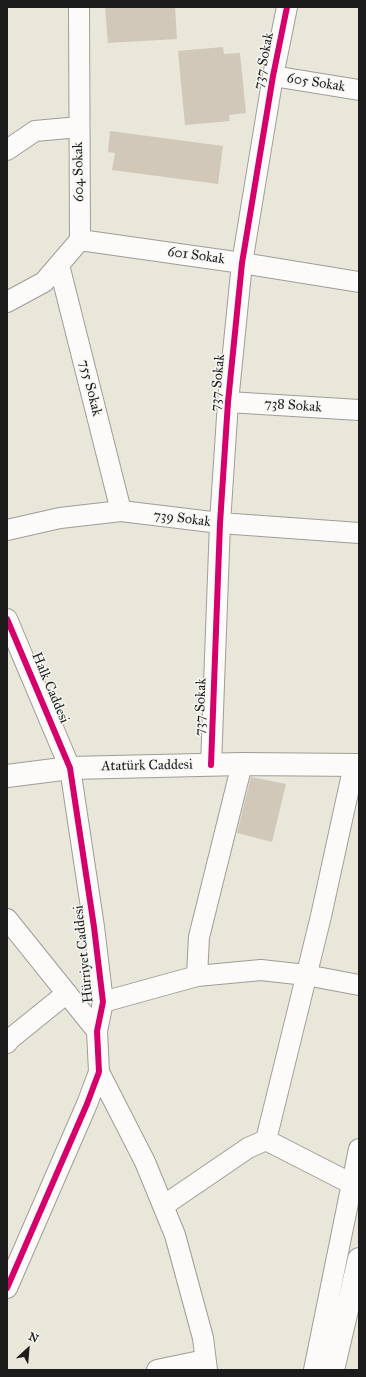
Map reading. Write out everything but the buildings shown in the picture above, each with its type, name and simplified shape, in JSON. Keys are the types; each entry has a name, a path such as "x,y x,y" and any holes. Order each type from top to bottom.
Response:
{"main road":[{"name":"Atatürk Caddesi","path":"7,776 70,768 242,764 357,765"},
{"path":"333,1370 359,1259"}],"street":[{"name":"604 Sokak","path":"79,7 80,240"},
{"name":"737 Sokak","path":"210,765 220,523 228,402 242,263 273,76 287,7"},
{"name":"605 Sokak","path":"273,76 359,90"},
{"path":"7,150 35,131 79,127"},
{"path":"7,302 44,282 80,240"},
{"name":"601 Sokak","path":"80,240 242,263 359,282"},
{"name":"755 Sokak","path":"59,265 121,511"},
{"name":"738 Sokak","path":"228,402 359,410"},
{"name":"739 Sokak","path":"7,530 60,518 121,511 220,523 359,533"},
{"name":"Halk Caddesi","path":"7,618 70,768"},
{"path":"197,976 199,937 242,764"},
{"path":"266,1140 357,765"},
{"name":"Hürriyet Caddesi","path":"7,1288 87,1104 99,1072 97,1031 103,1002 94,927 70,768"},
{"path":"7,919 97,1031"},
{"path":"103,1002 197,976 261,970 306,975 359,986"},
{"path":"7,1043 67,993"},
{"path":"99,1072 145,1162 176,1235 203,1338 206,1365 157,1370"},
{"path":"266,1140 352,1184"},
{"path":"163,1206 248,1148 266,1140"},
{"path":"314,1370 359,1149"}],"cycle path":[{"path":"211,765 220,523 228,402 242,263 273,76 287,7"},
{"path":"7,619 70,768 94,927 103,1002 97,1031 99,1072 87,1104 7,1288"}]}
